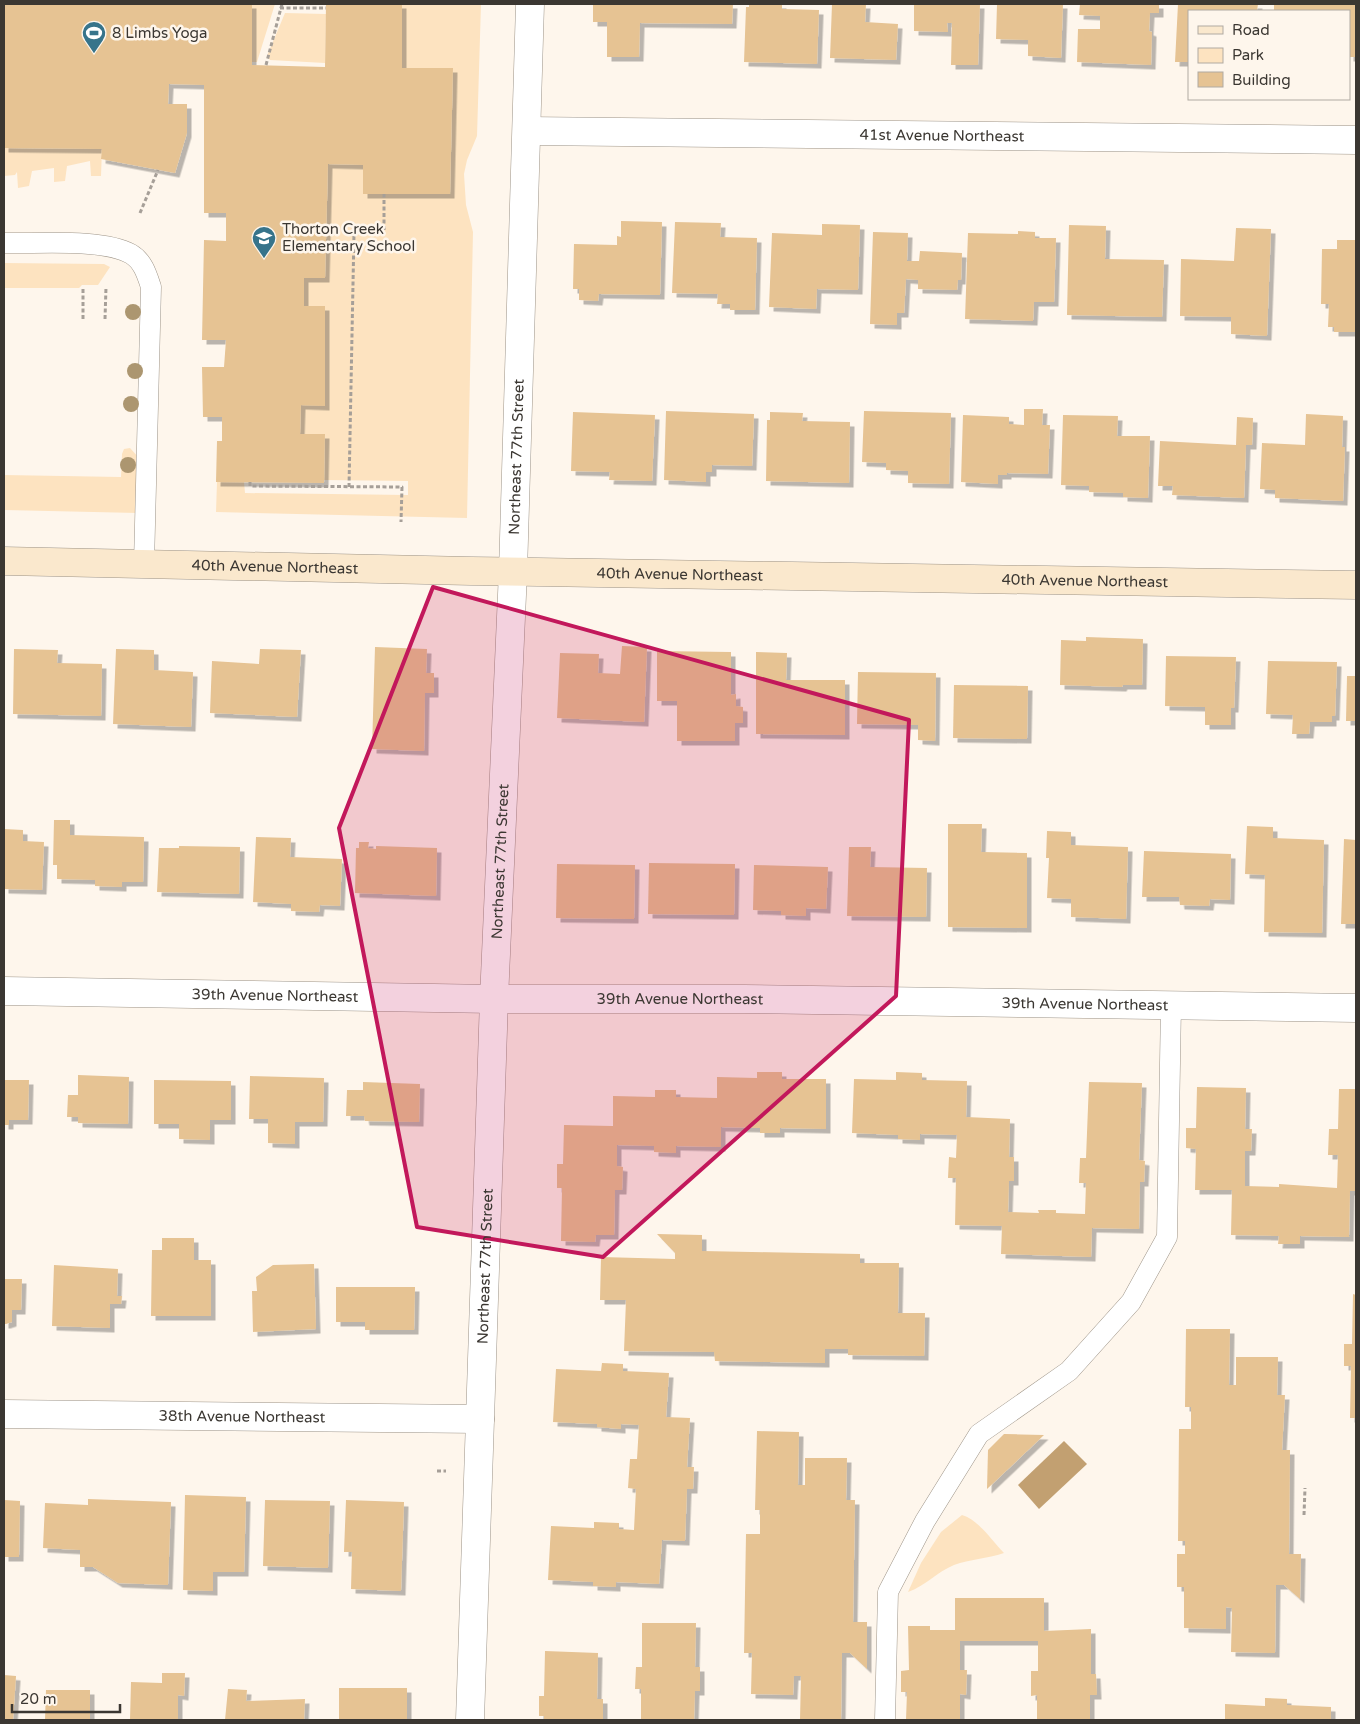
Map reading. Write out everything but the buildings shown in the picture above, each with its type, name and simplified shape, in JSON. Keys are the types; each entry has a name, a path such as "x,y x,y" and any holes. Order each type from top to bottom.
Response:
{"street":[{"name":"Northeast 77th Street","path":"470,1720 494,999 513,572 530,4"},
{"name":"41st Avenue Northeast","path":"527,131 1356,140"},
{"name":"40th Avenue Northeast","path":"4,561 513,572 1356,584"},
{"name":"39th Avenue Northeast","path":"4,991 494,999 744,999 1356,1008"},
{"name":"38th Avenue Northeast","path":"4,1414 480,1419"}],"lane":[{"path":"4,243 109,246 132,255 145,268 151,287 144,564"},
{"path":"885,1720 888,1592 924,1521 979,1434 1069,1371 1131,1302 1167,1238 1171,1006"}],"path":[{"path":"266,65 281,6 326,8"},
{"path":"140,213 158,170"},
{"path":"349,487 354,233 384,232 384,194"},
{"path":"83,287 83,319"},
{"path":"105,319 106,287"},
{"path":"250,482 250,486 402,487 401,522"},
{"path":"437,1471 446,1471"},
{"path":"1304,1515 1305,1488"}],"highlighted area":[{"path":"433,587 909,720 896,996 603,1257 417,1227 339,828"}],"green space":[{"path":"251,4 275,4 257,62 250,62"},
{"path":"402,4 481,4 477,136 467,160 464,174 466,205 473,232 467,518 216,512 217,482 244,482 245,493 408,495 408,481 324,480 325,434 300,434 301,405 325,405 325,307 304,306 304,278 325,278 328,164 363,165 363,194 450,194 453,69 402,68"},
{"path":"285,13 326,14 325,63 270,60 267,56"},
{"path":"4,148 102,149 101,176 91,176 90,161 67,166 65,181 54,182 54,168 32,171 29,186 18,188 17,172 15,175 4,176"},
{"path":"4,263 104,264 110,267 98,285 82,285 79,288 4,288"},
{"path":"130,448 139,458 138,513 4,510 4,475 121,477 122,454 124,449"},
{"path":"962,1515 980,1526 1004,1553 954,1565 908,1592 921,1563 941,1532"}],"shaded area":[{"path":"1064,1441 1087,1464 1039,1509 1018,1485"}],"place":[{"name":"8 Limbs Yoga","path":"94,54"},
{"name":"Thorton Creek Elementary School","path":"264,259"}]}
